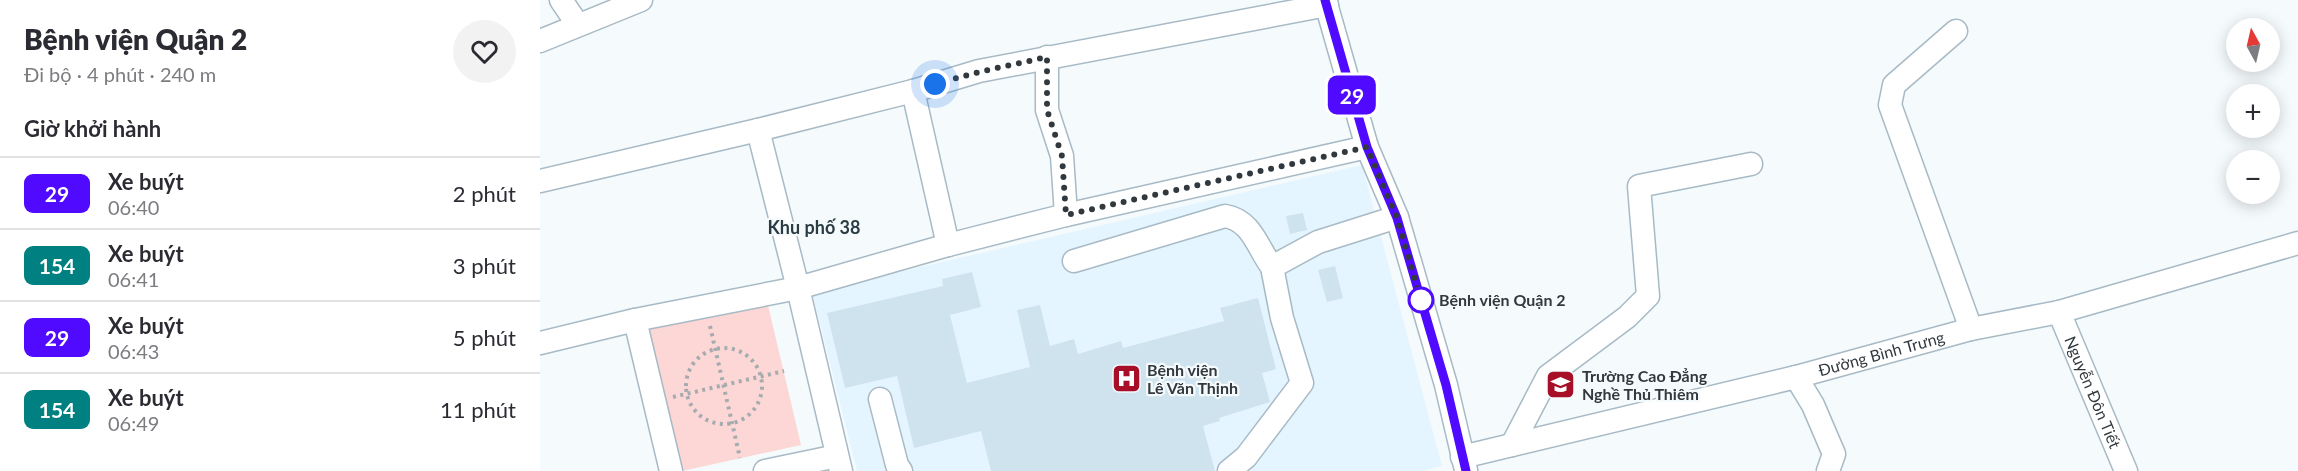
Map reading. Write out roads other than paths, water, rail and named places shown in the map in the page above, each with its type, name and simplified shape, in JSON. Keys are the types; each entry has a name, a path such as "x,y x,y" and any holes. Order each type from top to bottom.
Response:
{"street":[{"path":"561,0 578,25"},
{"path":"540,41 641,0"},
{"path":"540,181 758,130 979,72 1326,2 1367,147 1397,218 1446,385 1464,464"},
{"path":"1956,31 1894,85 1890,105 1971,329"},
{"path":"1047,57 1047,110 1062,156 1066,215"},
{"path":"913,91 948,245"},
{"path":"758,130 839,463 765,471"},
{"path":"540,343 635,320 798,288 948,245 1066,215 1367,147"},
{"path":"1512,445 1548,376 1627,317 1648,296 1639,186 1751,164"},
{"path":"1074,261 1225,216 1233,217 1249,230 1272,267 1282,318 1302,383 1246,458 1229,471"},
{"path":"1272,267 1318,242 1397,218"},
{"name":"Đường Bình Trưng","path":"1464,464 1512,445 1796,377 1971,329 2059,312 2298,243"},
{"name":"Nguyễn Đôn Tiết","path":"2059,312 2126,471"},
{"path":"635,320 671,471"},
{"path":"1796,377 1813,405 1834,454 1828,471"},
{"path":"880,399 897,465 901,471"}],"place":[{"name":"Bệnh viện Quận 2","path":"1421,300"},
{"name":"Bệnh viện Lê Văn Thịnh","path":"1126,379"},
{"name":"Trường Cao Đẳng Nghề Thủ Thiêm","path":"1561,385"}],"district":[{"name":"Khu phố 38","path":"814,228"}]}
